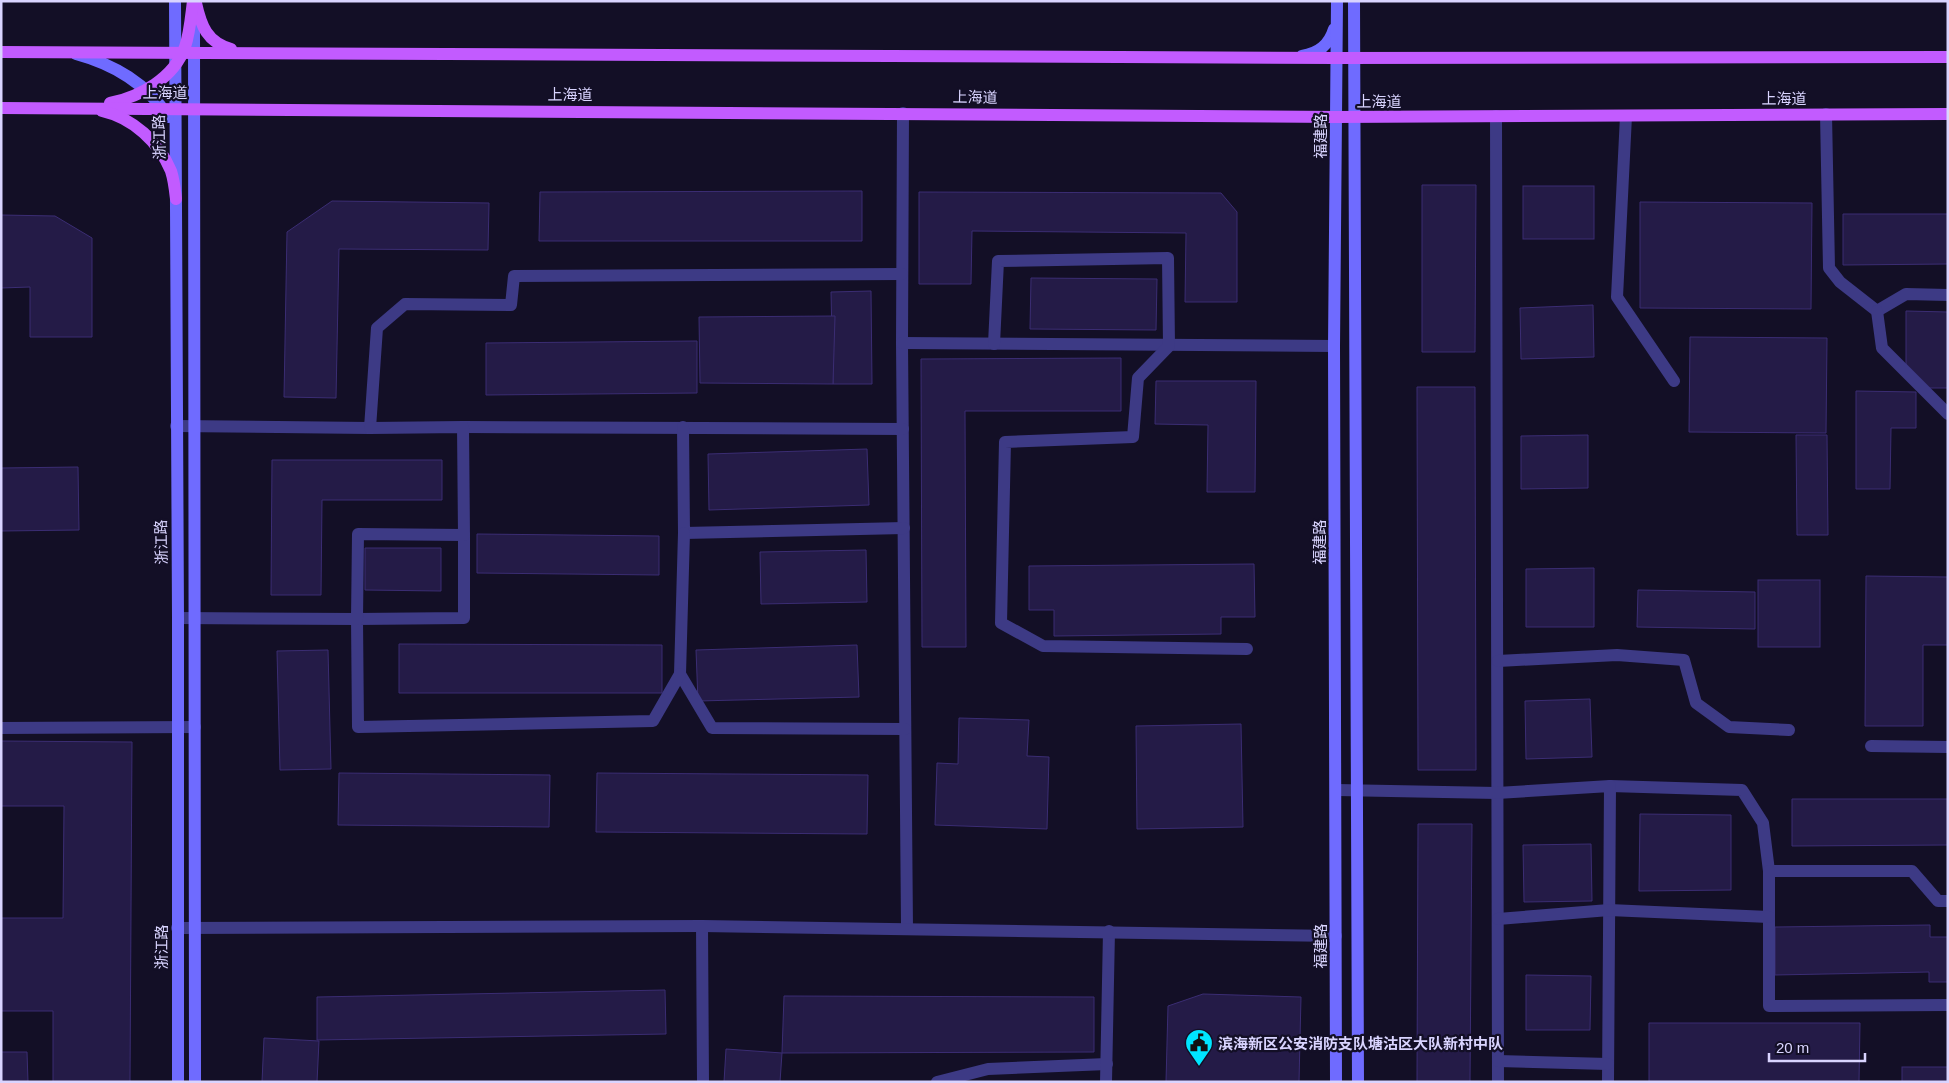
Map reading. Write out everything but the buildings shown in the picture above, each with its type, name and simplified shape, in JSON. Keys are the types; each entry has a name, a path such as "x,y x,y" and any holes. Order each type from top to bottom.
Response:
{"main road":[{"path":"194,1 201,24 210,38 219,46 243,53"},
{"path":"1,52 72,52 181,56 243,53 1336,58 1948,56"},
{"path":"85,108 127,99 146,90 181,56"},
{"name":"上海道","path":"1,108 1336,117 1948,114"},
{"path":"85,108 123,119 138,128 151,140 172,174 176,199"}],"street":[{"name":"浙江路","path":"175,1 181,56 194,108 195,1082"},
{"name":"浙江路","path":"169,108 194,1"},
{"name":"福建路","path":"1336,1082 1337,790 1334,346 1337,1"},
{"path":"1354,1 1358,1082"},
{"path":"1296,57 1315,53 1324,46 1331,37 1337,19"},
{"path":"72,52 110,66 125,74 169,108 185,156 194,195"},
{"path":"904,113 902,429 907,928"},
{"path":"1826,114 1829,268 1840,282 1877,311 1882,348 1948,414"},
{"path":"1496,116 1498,1082"},
{"path":"1626,116 1617,298 1674,381"},
{"name":"浙江路","path":"175,130 178,1082"},
{"path":"994,344 998,261 1168,258 1169,346 1138,378 1133,437 1005,442 1001,623 1043,646 1247,649"},
{"path":"370,428 377,328 405,304 511,305 514,276 902,274"},
{"path":"1877,311 1906,294 1948,295"},
{"path":"902,343 1334,346"},
{"path":"176,426 902,429"},
{"path":"178,618 464,618 463,427"},
{"path":"464,535 358,534 358,727 654,721 680,674 684,533 684,427"},
{"path":"684,533 904,528"},
{"path":"1498,661 1617,655 1684,660 1696,703 1729,727 1789,730"},
{"path":"680,674 712,728 905,729"},
{"path":"1,728 195,727"},
{"path":"1871,746 1948,748"},
{"path":"1337,790 1497,793 1610,786 1742,790 1763,823 1769,871 1769,1006 1948,1005"},
{"path":"1608,1082 1610,786"},
{"path":"1769,871 1912,871 1938,901 1948,901"},
{"path":"1498,919 1609,910 1769,917"},
{"path":"702,926 703,1082"},
{"path":"177,928 702,926 1336,936"},
{"path":"1106,1082 1109,931"},
{"path":"1498,1061 1608,1064"},
{"path":"937,1082 988,1069 1107,1064"}],"place":[{"name":"滨海新区公安消防支队塘沽区大队新村中队","path":"1199,1067"}]}
